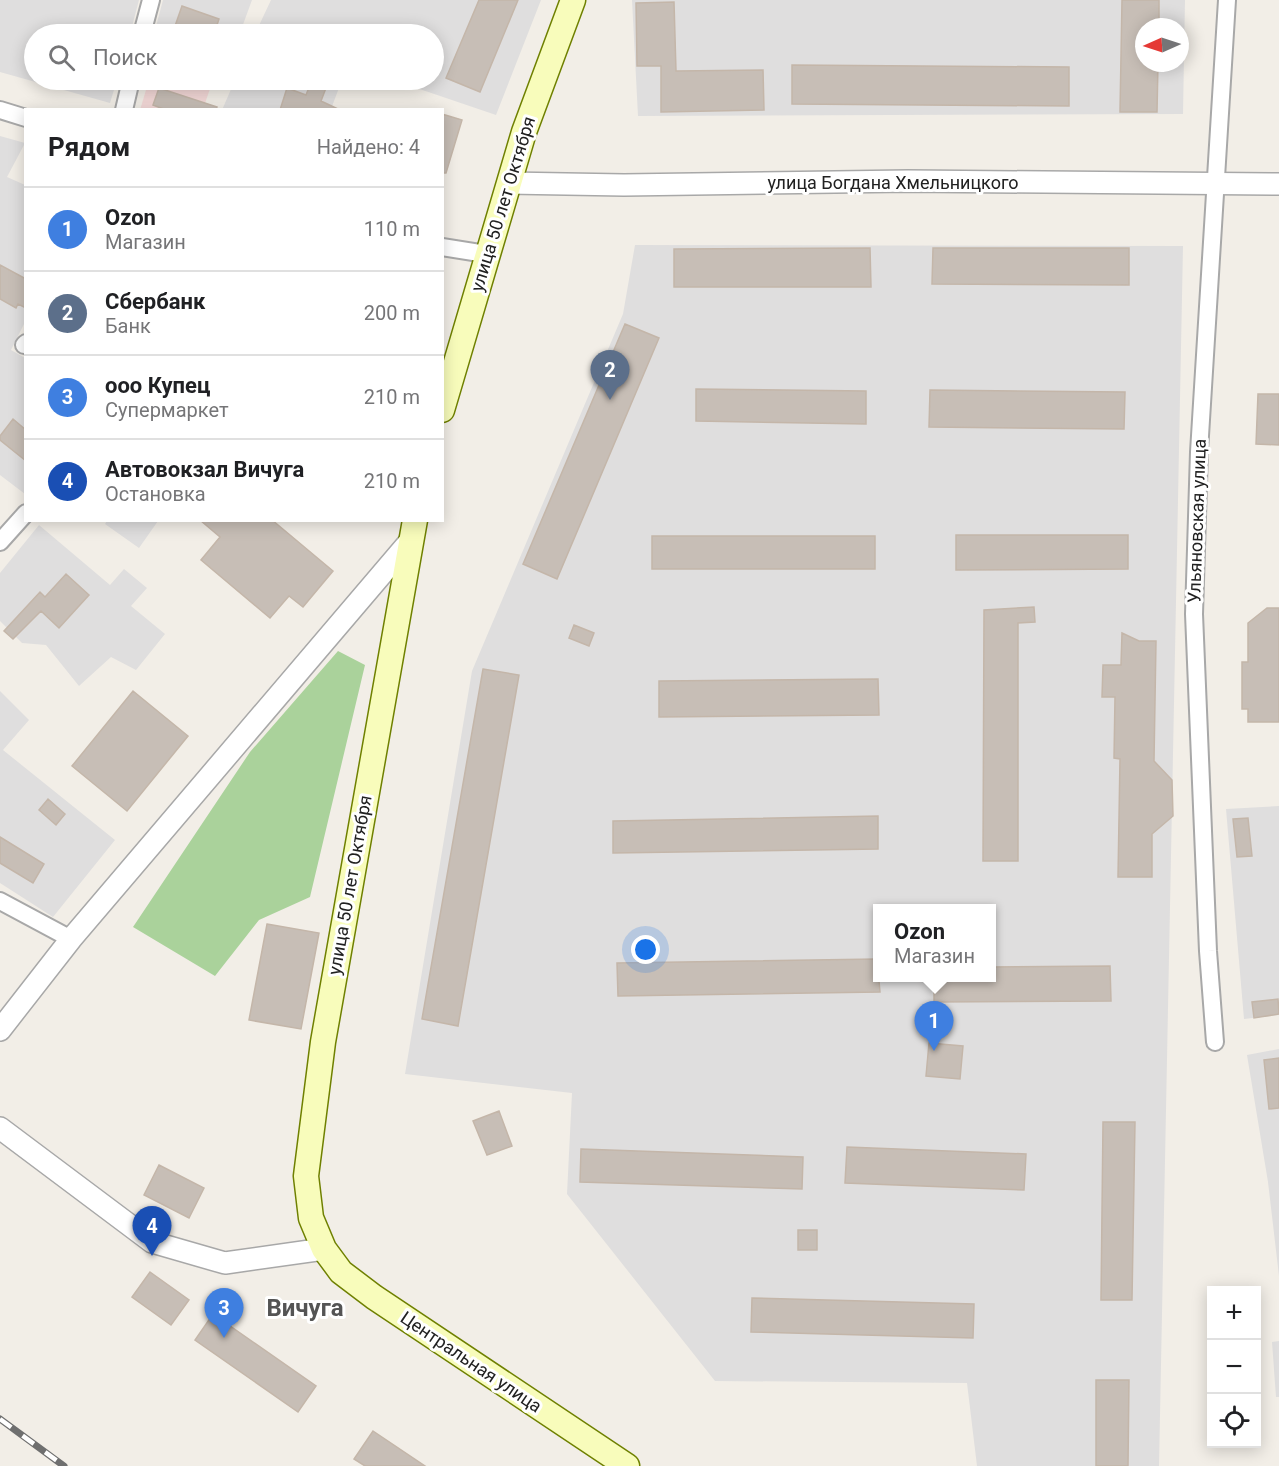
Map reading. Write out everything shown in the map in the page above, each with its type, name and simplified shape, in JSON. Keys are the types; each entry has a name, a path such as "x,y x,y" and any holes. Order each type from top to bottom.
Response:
{"main road":[{"name":"улица 50 лет Октября","path":"444,403 508,183 573,0"},
{"name":"улица 50 лет Октября","path":"324,1249 311,1218 306,1176 307,1165 323,1042 412,531"},
{"name":"Центральная улица","path":"324,1249 341,1272 374,1297 627,1466"}],"street":[{"path":"145,24 151,0"},
{"name":"Ульяновская улица","path":"1215,1042 1208,951 1194,614 1199,452 1210,238 1216,184 1227,0"},
{"path":"124,108 129,90"},
{"path":"0,110 24,117"},
{"name":"улица Богдана Хмельницкого","path":"508,183 1279,184"},
{"path":"444,247 486,254"},
{"path":"0,542 24,515"},
{"path":"0,1030 71,939 412,531"},
{"path":"0,901 71,939"},
{"path":"0,1128 152,1242 225,1263 324,1249"}],"shaded area":[{"path":"0,0 139,0 133,24 24,24 24,79 0,72"},
{"path":"163,0 252,0 243,24 157,24"},
{"path":"271,0 541,0 496,115 422,90 444,90 444,24 260,24"},
{"path":"632,0 1185,0 1185,18 1135,18 1135,72 1184,72 1183,114 638,116"},
{"path":"64,90 114,90 110,103"},
{"path":"146,90 210,90 203,108 141,108"},
{"path":"231,90 338,90 331,108 223,108"},
{"path":"0,136 24,143 7,177 24,185 24,324 11,350 24,357 24,493 0,475"},
{"path":"635,245 1183,246 1159,1466 977,1466 967,1383 715,1381 567,1194 572,1093 405,1074 472,671 623,314"},
{"path":"106,522 157,522 139,548 105,524"},
{"path":"39,525 110,585 124,569 147,588 131,606 165,634 136,670 111,657 79,686 46,645 22,643 0,621 0,573"},
{"path":"0,691 29,720 3,750 115,840 53,917 0,883"},
{"path":"1279,806 1279,1015 1244,1019 1226,809"},
{"path":"1279,1049 1279,1276 1268,1182 1247,1055"},
{"path":"1279,1341 1279,1397 1276,1397 1272,1342"}],"green space":[{"path":"338,651 365,665 310,897 259,920 215,976 133,927 250,752"}],"building":[{"path":"479,0 518,0 480,92 446,78"},
{"path":"1122,0 1159,0 1159,18 1135,18 1135,72 1158,72 1157,112 1120,112"},
{"path":"674,2 676,71 763,70 764,110 661,112 661,66 637,66 636,3"},
{"path":"182,6 219,19 217,24 176,24"},
{"path":"792,65 1069,67 1069,106 792,104"},
{"path":"158,90 165,90 217,107 161,108 153,105"},
{"path":"286,90 306,95 308,90 325,90 321,101 336,108 281,108"},
{"path":"444,115 462,120 446,173 444,173"},
{"path":"870,248 871,287 674,287 674,249"},
{"path":"933,248 1129,248 1129,285 932,284"},
{"path":"0,265 24,278 24,307 18,304 16,308 0,299"},
{"path":"625,324 659,338 557,579 523,564"},
{"path":"696,389 866,391 866,424 696,421"},
{"path":"930,390 1125,392 1124,429 929,427"},
{"path":"1258,394 1279,394 1279,445 1256,444"},
{"path":"13,419 24,428 24,459 0,440 0,436"},
{"path":"202,522 274,522 333,571 303,607 289,596 270,618 201,560 220,537"},
{"path":"956,535 1128,535 1128,569 956,570"},
{"path":"652,536 875,536 875,569 652,569"},
{"path":"66,574 89,595 59,628 41,611 13,639 4,631 40,592 45,597"},
{"path":"1034,607 1035,622 1018,623 1018,861 983,861 984,610"},
{"path":"1267,608 1279,608 1279,722 1248,722 1248,709 1242,709 1242,662 1248,662 1248,623"},
{"path":"574,625 594,633 589,646 569,638"},
{"path":"1122,633 1139,641 1156,641 1154,761 1172,780 1173,816 1152,834 1152,877 1118,877 1120,759 1114,758 1115,697 1102,697 1103,665 1121,665"},
{"path":"483,669 519,675 458,1026 422,1019"},
{"path":"878,679 879,715 659,717 659,681"},
{"path":"133,691 188,736 127,811 72,766"},
{"path":"48,799 65,814 56,825 39,810"},
{"path":"878,816 878,849 613,853 613,821"},
{"path":"1248,818 1252,856 1237,857 1233,819"},
{"path":"0,837 44,864 33,883 0,863"},
{"path":"267,924 319,933 301,1029 249,1020"},
{"path":"873,959 873,982 879,982 880,992 618,996 617,963"},
{"path":"1110,966 1111,1001 934,1002 934,982 996,982 996,967"},
{"path":"1278,999 1279,1014 1254,1018 1252,1002"},
{"path":"929,1043 963,1046 960,1079 926,1076"},
{"path":"1279,1058 1279,1108 1269,1109 1264,1060"},
{"path":"499,1111 512,1146 487,1155 473,1121"},
{"path":"1103,1122 1135,1122 1132,1300 1101,1300"},
{"path":"847,1147 1026,1154 1024,1190 845,1183"},
{"path":"581,1149 803,1157 802,1189 580,1182"},
{"path":"159,1165 204,1188 189,1218 144,1195"},
{"path":"798,1230 817,1230 817,1250 798,1250"},
{"path":"150,1272 189,1300 171,1325 132,1297"},
{"path":"752,1298 974,1304 973,1338 751,1332"},
{"path":"213,1314 316,1386 298,1412 195,1340"},
{"path":"1096,1380 1129,1380 1128,1466 1096,1466"},
{"path":"373,1431 425,1466 365,1466 354,1459"}],"railway":[{"path":"0,1419 64,1466"}],"place":[{"name":"Сбербанк","path":"610,400"},
{"name":"Ozon","path":"934,1051"},
{"name":"Автовокзал Вичуга","path":"152,1256"},
{"name":"ооо Купец","path":"224,1338"}],"district":[{"name":"Вичуга","path":"305,1308"}]}
